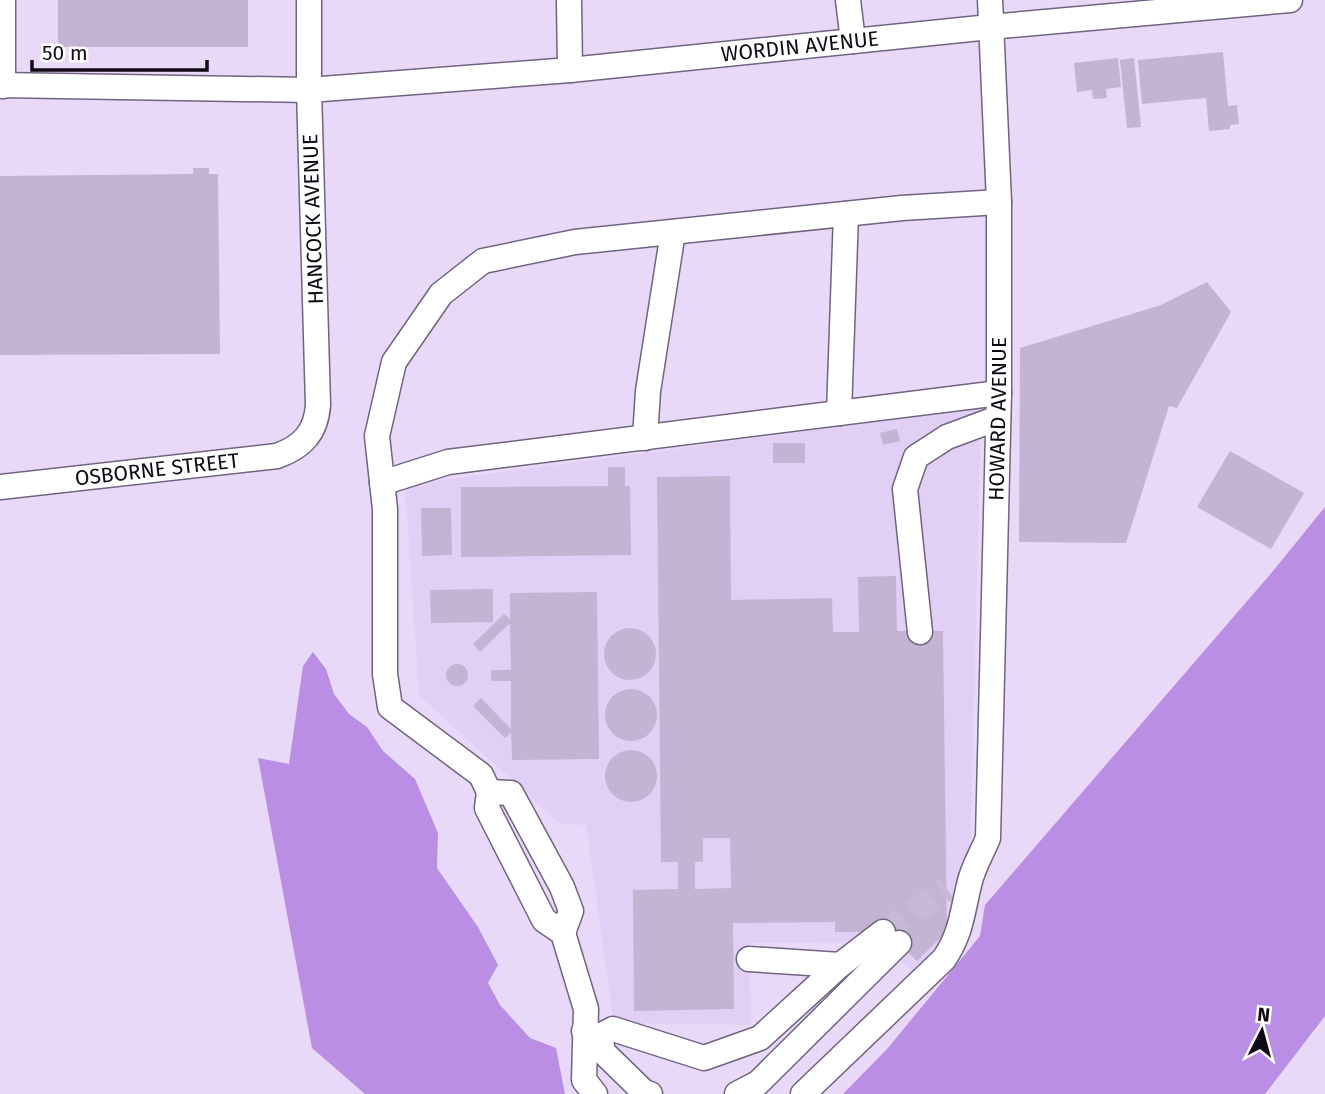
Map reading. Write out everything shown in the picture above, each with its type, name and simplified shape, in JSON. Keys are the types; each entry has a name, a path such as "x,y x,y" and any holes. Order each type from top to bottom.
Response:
{"street":[{"path":"2,85 3,0"},
{"name":"HANCOCK AVENUE","path":"308,436 314,425 318,405 309,0"},
{"path":"569,0 570,70"},
{"path":"848,0 853,41"},
{"name":"HOWARD AVENUE","path":"803,1094 944,960 956,942 965,912 958,886 988,838 999,393 999,202 990,0"},
{"name":"WORDIN AVENUE","path":"2,85 309,90 570,70 1231,3 1290,0"},
{"path":"650,1094 644,1092 603,1052 592,1034 563,933 544,920 487,808 489,792 481,775 390,707 385,674 386,509 377,436 394,362 441,294 483,261 575,242 846,214 999,202"},
{"path":"839,413 846,214"},
{"path":"645,438 648,391 673,232"},
{"path":"382,483 448,462 999,393"},
{"path":"920,632 905,489 916,457 947,437 998,418"},
{"name":"OSBORNE STREET","path":"0,487 276,456 291,451 308,436"},
{"path":"592,1034 613,1029 704,1058 760,1038 840,965 891,938 758,1083 737,1094"},
{"path":"749,959 840,965"},
{"path":"592,1034 584,1080 595,1094"}],"shaded area":[{"path":"981,408 969,914 914,973 882,942 749,943 751,1025 614,1023 586,825 560,824 419,695 405,485"},
{"path":"1325,507 1325,1016 1265,1094 843,1094 888,1048 980,936 985,905"},
{"path":"313,652 326,669 334,694 349,714 367,727 383,751 415,779 438,833 437,868 478,927 498,965 488,983 500,1005 530,1038 556,1048 565,1094 365,1094 312,1048 258,758 289,764 303,666"}],"building":[{"path":"58,0 248,0 248,47 58,47"},
{"path":"1223,52 1228,106 1237,105 1239,124 1230,125 1230,129 1209,131 1206,98 1142,104 1138,60"},
{"path":"1118,58 1121,87 1106,89 1107,98 1093,99 1092,90 1077,92 1074,63"},
{"path":"1134,58 1141,127 1127,128 1120,60"},
{"path":"193,168 209,168 209,174 218,174 220,354 0,355 0,176 193,174"},
{"path":"1207,282 1231,312 1177,408 1169,406 1126,543 1019,542 1020,348 1161,305"},
{"path":"897,429 900,441 883,445 880,433"},
{"path":"773,443 805,443 805,463 773,463"},
{"path":"1230,451 1304,493 1271,549 1197,507"},
{"path":"608,467 625,467 625,486 630,486 631,555 461,557 461,487 608,486"},
{"path":"730,476 731,600 832,598 833,632 859,632 858,577 896,576 897,631 943,631 947,931 917,961 887,932 835,932 835,922 733,923 734,1009 634,1011 633,890 678,889 678,862 661,862 657,477","holes":["703,838 730,838 731,888 695,889 695,862 703,862"]},
{"path":"421,508 451,508 452,555 422,556"},
{"path":"493,589 493,622 431,623 430,590"},
{"path":"597,592 599,759 512,760 511,733 505,738 473,706 481,698 511,729 511,681 491,681 491,670 511,670 510,623 480,652 473,644 504,614 510,619 510,593"},
{"path":"630,628 640,630 648,636 654,644 654,664 648,672 640,678 630,680 620,678 612,672 606,664 604,654 606,644 612,636 620,630"},
{"path":"453,664 461,664 468,671 468,679 461,686 453,686 446,679 446,671"},
{"path":"631,689 641,691 649,697 655,705 655,725 649,733 641,739 631,741 621,739 613,733 607,725 605,715 607,705 613,697 621,691"},
{"path":"631,750 641,752 649,758 655,766 655,786 649,794 641,800 631,802 621,800 613,794 607,786 605,776 607,766 613,758 621,752"}],"tunnel":[{"path":"883,932 947,889"}]}
